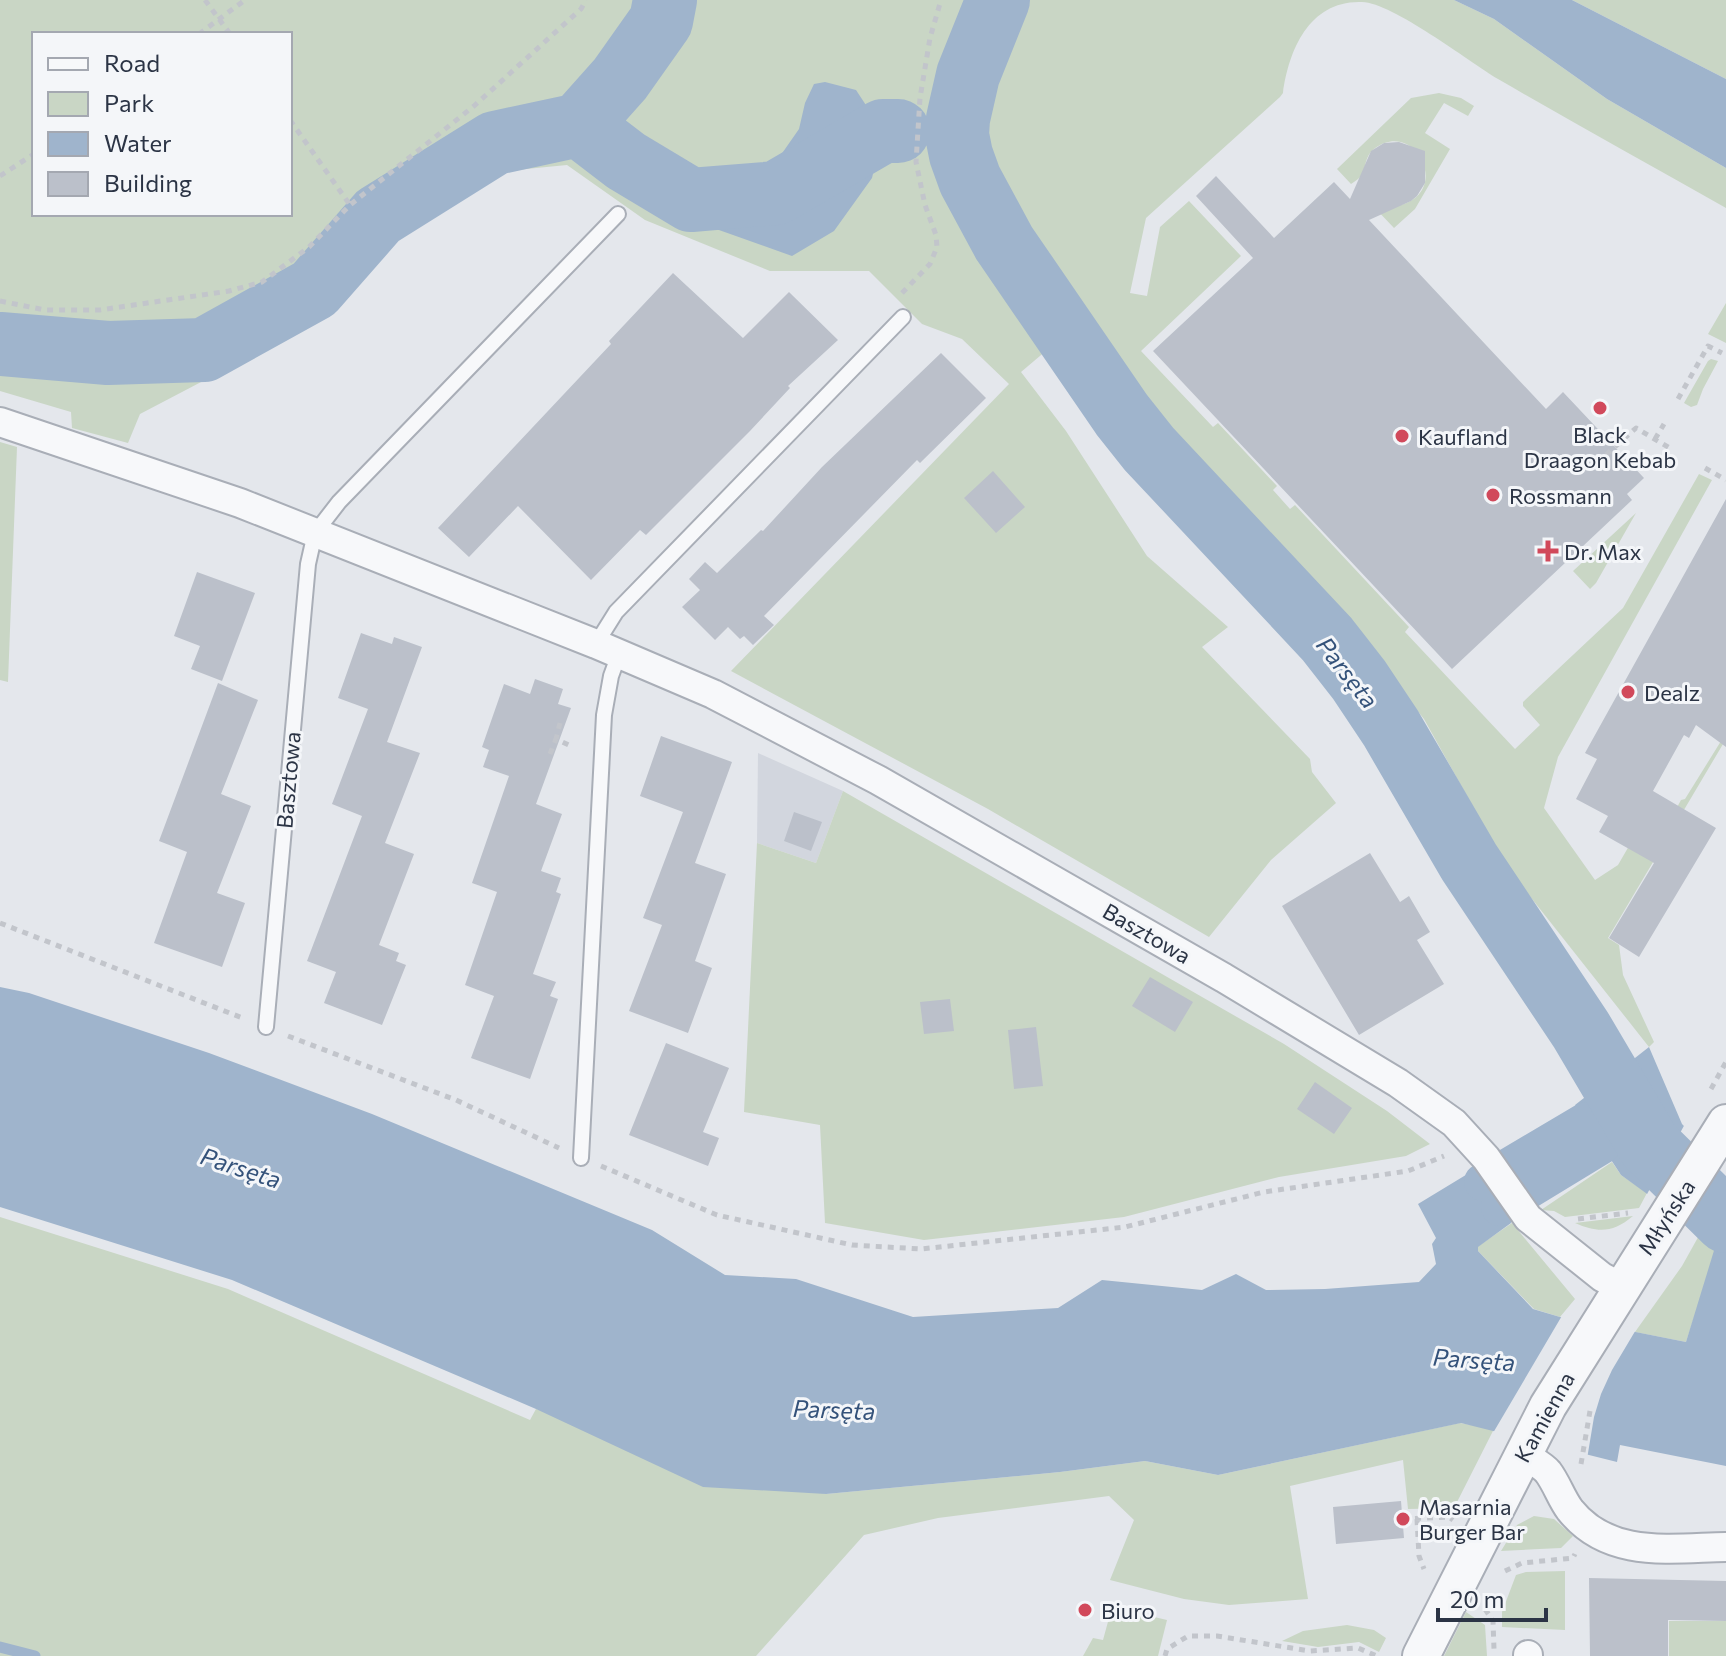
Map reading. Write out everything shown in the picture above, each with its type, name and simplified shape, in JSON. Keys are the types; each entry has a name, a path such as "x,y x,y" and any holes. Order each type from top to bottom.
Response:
{"street":[{"name":"Basztowa","path":"0,422 240,503 607,649 713,694 878,780 1204,966 1398,1083 1454,1123 1486,1158 1528,1218 1602,1277 1614,1299"},
{"name":"Młyńska","path":"1614,1299 1653,1213 1720,1133"},
{"name":"Kamienna","path":"1421,1656 1524,1452 1560,1386 1614,1299"},
{"path":"1524,1452 1547,1470 1570,1510 1599,1535 1628,1545 1666,1550 1726,1547"}],"lane":[{"name":"Basztowa","path":"266,1027 308,564 315,533 339,502 618,214"},
{"path":"581,1158 604,715 611,676 607,649 616,612 903,317"}],"path":[{"path":"205,0 229,32"},
{"path":"202,32 245,0"},
{"path":"0,301 45,310 100,310 229,291 262,282 309,247 350,205 474,106 581,9 586,0"},
{"path":"903,317 894,301 930,264 937,247 916,162 920,98 930,38 941,0"},
{"path":"292,123 350,205"},
{"path":"0,176 32,155"},
{"path":"1678,399 1708,346 1722,353"},
{"path":"1655,439 1664,424"},
{"path":"1597,463 1636,428 1673,450"},
{"path":"1705,468 1726,480"},
{"path":"550,754 560,723"},
{"path":"556,739 569,745"},
{"path":"581,1158 717,1215 852,1245 921,1249 1125,1227 1264,1192 1408,1171 1456,1151"},
{"path":"1570,1220 1653,1213"},
{"path":"1403,1519 1449,1517 1455,1521"},
{"path":"1417,1519 1419,1556 1427,1577"},
{"path":"1498,1583 1505,1570 1522,1563 1573,1558 1577,1550"},
{"path":"1491,1596 1484,1609 1493,1621 1495,1656"},
{"path":"1165,1656 1167,1649 1188,1636 1217,1636 1310,1653 1358,1648 1377,1656"}],"shaded area":[{"path":"758,753 843,791 816,863 757,843"}],"green space":[{"path":"0,0 981,0 955,78 948,127 949,153 953,180 975,250 999,288 1047,350 1021,372 1066,431 1147,556 1228,627 1202,647 1310,759 1312,772 1336,803 1271,860 1209,937 988,809 731,671 1009,384 962,339 922,324 869,271 770,271 645,220 567,165 484,173 421,202 324,310 272,345 140,414 128,443 72,428 71,412 0,391"},
{"path":"1018,0 1454,0 1494,19 1607,99 1726,168 1726,208 1498,79 1392,12 1362,2 1344,4 1329,9 1305,30 1291,60 1280,97 1146,218 1130,293 1147,296 1160,227 1189,201 1241,256 1141,351 1213,427 1218,423 1277,486 1273,490 1290,509 1295,505 1409,627 1405,632 1515,749 1540,725 1523,702 1623,608 1699,474 1712,480 1558,757 1544,808 1595,880 1618,865 1644,820 1664,831 1726,733 1726,739 1608,938 1619,945 1623,975 1654,1042 1649,1047 1514,876 1424,719 1345,621 1157,417 1083,319 1033,236 986,179 971,140 977,91"},
{"path":"1572,0 1726,0 1726,79"},
{"path":"1439,93 1461,98 1474,106 1468,116 1444,103 1425,133 1450,149 1415,209 1394,228 1356,188 1396,206 1413,199 1423,188 1426,175 1415,150 1403,143 1389,142 1374,149 1361,176 1351,184 1337,169 1411,98"},
{"path":"1726,303 1726,343 1708,334"},
{"path":"1711,359 1718,361 1697,405 1691,407 1684,403"},
{"path":"0,442 17,447 8,682 0,680"},
{"path":"1636,513 1596,583 1590,589 1573,571"},
{"path":"843,791 1284,1044 1387,1111 1430,1144 1406,1156 1279,1177 1124,1217 924,1240 825,1223 820,1125 744,1112 757,843 816,863"},
{"path":"1612,1162 1621,1175 1647,1193 1639,1208 1565,1217 1554,1211 1541,1210"},
{"path":"1633,1216 1619,1226 1605,1230 1575,1223"},
{"path":"0,1217 228,1289 530,1420 536,1409 826,1494 1145,1461 1218,1475 1460,1423 1494,1429 1454,1508 1408,1509 1403,1460 1290,1486 1308,1599 1229,1605 1184,1599 1110,1580 1134,1520 1109,1496 938,1518 864,1535 756,1656 0,1656"},
{"path":"1512,1223 1575,1299 1560,1317 1534,1309 1478,1251 1477,1247"},
{"path":"1701,1232 1716,1245 1716,1251 1686,1342 1635,1332 1682,1266"},
{"path":"1534,1516 1554,1519 1573,1536 1561,1548 1501,1551 1517,1525"},
{"path":"1565,1571 1565,1630 1502,1627 1502,1612 1516,1575"},
{"path":"1112,1607 1167,1620 1158,1656 1083,1656 1093,1638 1103,1640"},
{"path":"1466,1612 1485,1625 1487,1656 1444,1656"},
{"path":"1669,1621 1726,1621 1726,1656 1669,1656"},
{"path":"1347,1625 1374,1630 1386,1638 1379,1652 1359,1642 1318,1647 1282,1641 1303,1631"}],"water":[{"path":"1454,0 1572,0 1726,79 1726,168 1607,99 1494,19"},
{"path":"825,82 856,90 883,131 872,178 834,231 792,256 688,219 696,186 769,172 799,129 805,103 814,84"},
{"path":"0,987 29,993 209,1053 372,1114 652,1230 725,1275 796,1279 913,1317 1058,1308 1102,1280 1202,1290 1236,1274 1266,1290 1419,1282 1436,1264 1432,1244 1436,1238 1418,1204 1474,1170 1511,1223 1478,1247 1478,1251 1533,1309 1686,1342 1716,1244 1621,1175 1575,1105 1649,1047 1682,1124 1726,1169 1726,1466 1620,1445 1617,1462 1461,1423 1218,1475 1145,1461 826,1494 703,1487 536,1409 232,1280 0,1207"}],"pier":[{"path":"1686,1122 1726,1163 1726,1188 1699,1235 1646,1196"},
{"path":"1563,1314 1637,1328 1601,1394 1587,1459 1493,1433"}],"building":[{"name":"Kaufland","path":"1399,142 1425,151 1425,183 1411,201 1369,220 1546,409 1563,392 1644,478 1627,494 1632,500 1452,669 1153,351 1253,258 1196,196 1216,176 1274,238 1334,182 1350,199 1371,151 1384,143"},
{"path":"673,273 743,338 789,292 838,340 788,386 790,388 750,431 646,535 640,530 591,580 518,506 469,557 438,528 611,344 609,341"},
{"path":"941,353 986,398 920,463 917,460 764,616 774,625 753,645 744,636 740,639 728,627 715,640 682,607 700,590 689,579 705,562 717,573"},
{"path":"993,471 1025,507 996,533 964,498"},
{"path":"1726,499 1726,747 1696,725 1689,738 1684,735 1653,791 1716,828 1639,957 1609,938 1654,863 1599,832 1608,816 1576,799 1597,759 1585,753"},
{"path":"197,572 255,593 222,681 191,669 200,646 174,636"},
{"path":"361,633 392,644 394,637 422,647 387,742 420,753 385,843 414,854 379,945 399,953 396,961 406,965 382,1025 324,1003 336,972 307,961 362,816 332,804 368,709 338,698"},
{"path":"535,679 563,689 558,704 571,708 536,804 562,814 541,871 561,878 556,892 561,894 533,974 556,982 550,996 558,999 530,1079 471,1058 494,996 465,985 497,892 472,883 509,776 483,767 489,750 482,747 504,684 530,694"},
{"path":"218,683 258,700 221,794 251,806 217,893 245,903 222,967 154,943 187,852 159,841"},
{"path":"661,736 732,762 695,863 726,874 695,961 712,968 688,1033 629,1011 662,925 643,918 683,812 640,796"},
{"path":"794,812 822,822 811,851 784,841"},
{"path":"1370,853 1400,902 1409,896 1430,932 1417,940 1444,984 1359,1035 1282,906"},
{"path":"1150,977 1193,1002 1175,1032 1132,1006"},
{"path":"950,999 954,1031 924,1034 920,1002"},
{"path":"1036,1027 1043,1086 1014,1089 1008,1030"},
{"path":"666,1043 729,1068 703,1132 719,1138 708,1166 629,1135"},
{"path":"1315,1082 1352,1108 1334,1134 1297,1109"},
{"path":"1401,1501 1404,1538 1336,1544 1333,1507"},
{"path":"1589,1578 1726,1581 1726,1621 1668,1620 1668,1656 1590,1656"}],"waterway":[{"path":"579,125 620,79 661,21 665,0"},
{"name":"Parsęta","path":"998,0 968,75 957,135 970,180 1004,243 1122,415 1149,449 1327,639 1359,680 1391,728 1469,862 1581,1030 1649,1145 1726,1221"},
{"path":"0,344 108,353 204,350 314,289 378,216 495,143 579,125 626,161 691,200 776,193 883,131 898,131"},
{"path":"1483,1182 1586,1121"},
{"path":"1500,1207 1602,1145"},
{"path":"0,1647 35,1656"}],"place":[{"name":"Black Draagon Kebab","path":"1600,408"},
{"name":"Kaufland","path":"1402,436"},
{"name":"Rossmann","path":"1493,495"},
{"name":"Dr. Max","path":"1548,551"},
{"name":"Dealz","path":"1628,692"},
{"name":"Masarnia Burger Bar","path":"1403,1519"},
{"name":"Biuro","path":"1085,1610"}]}
